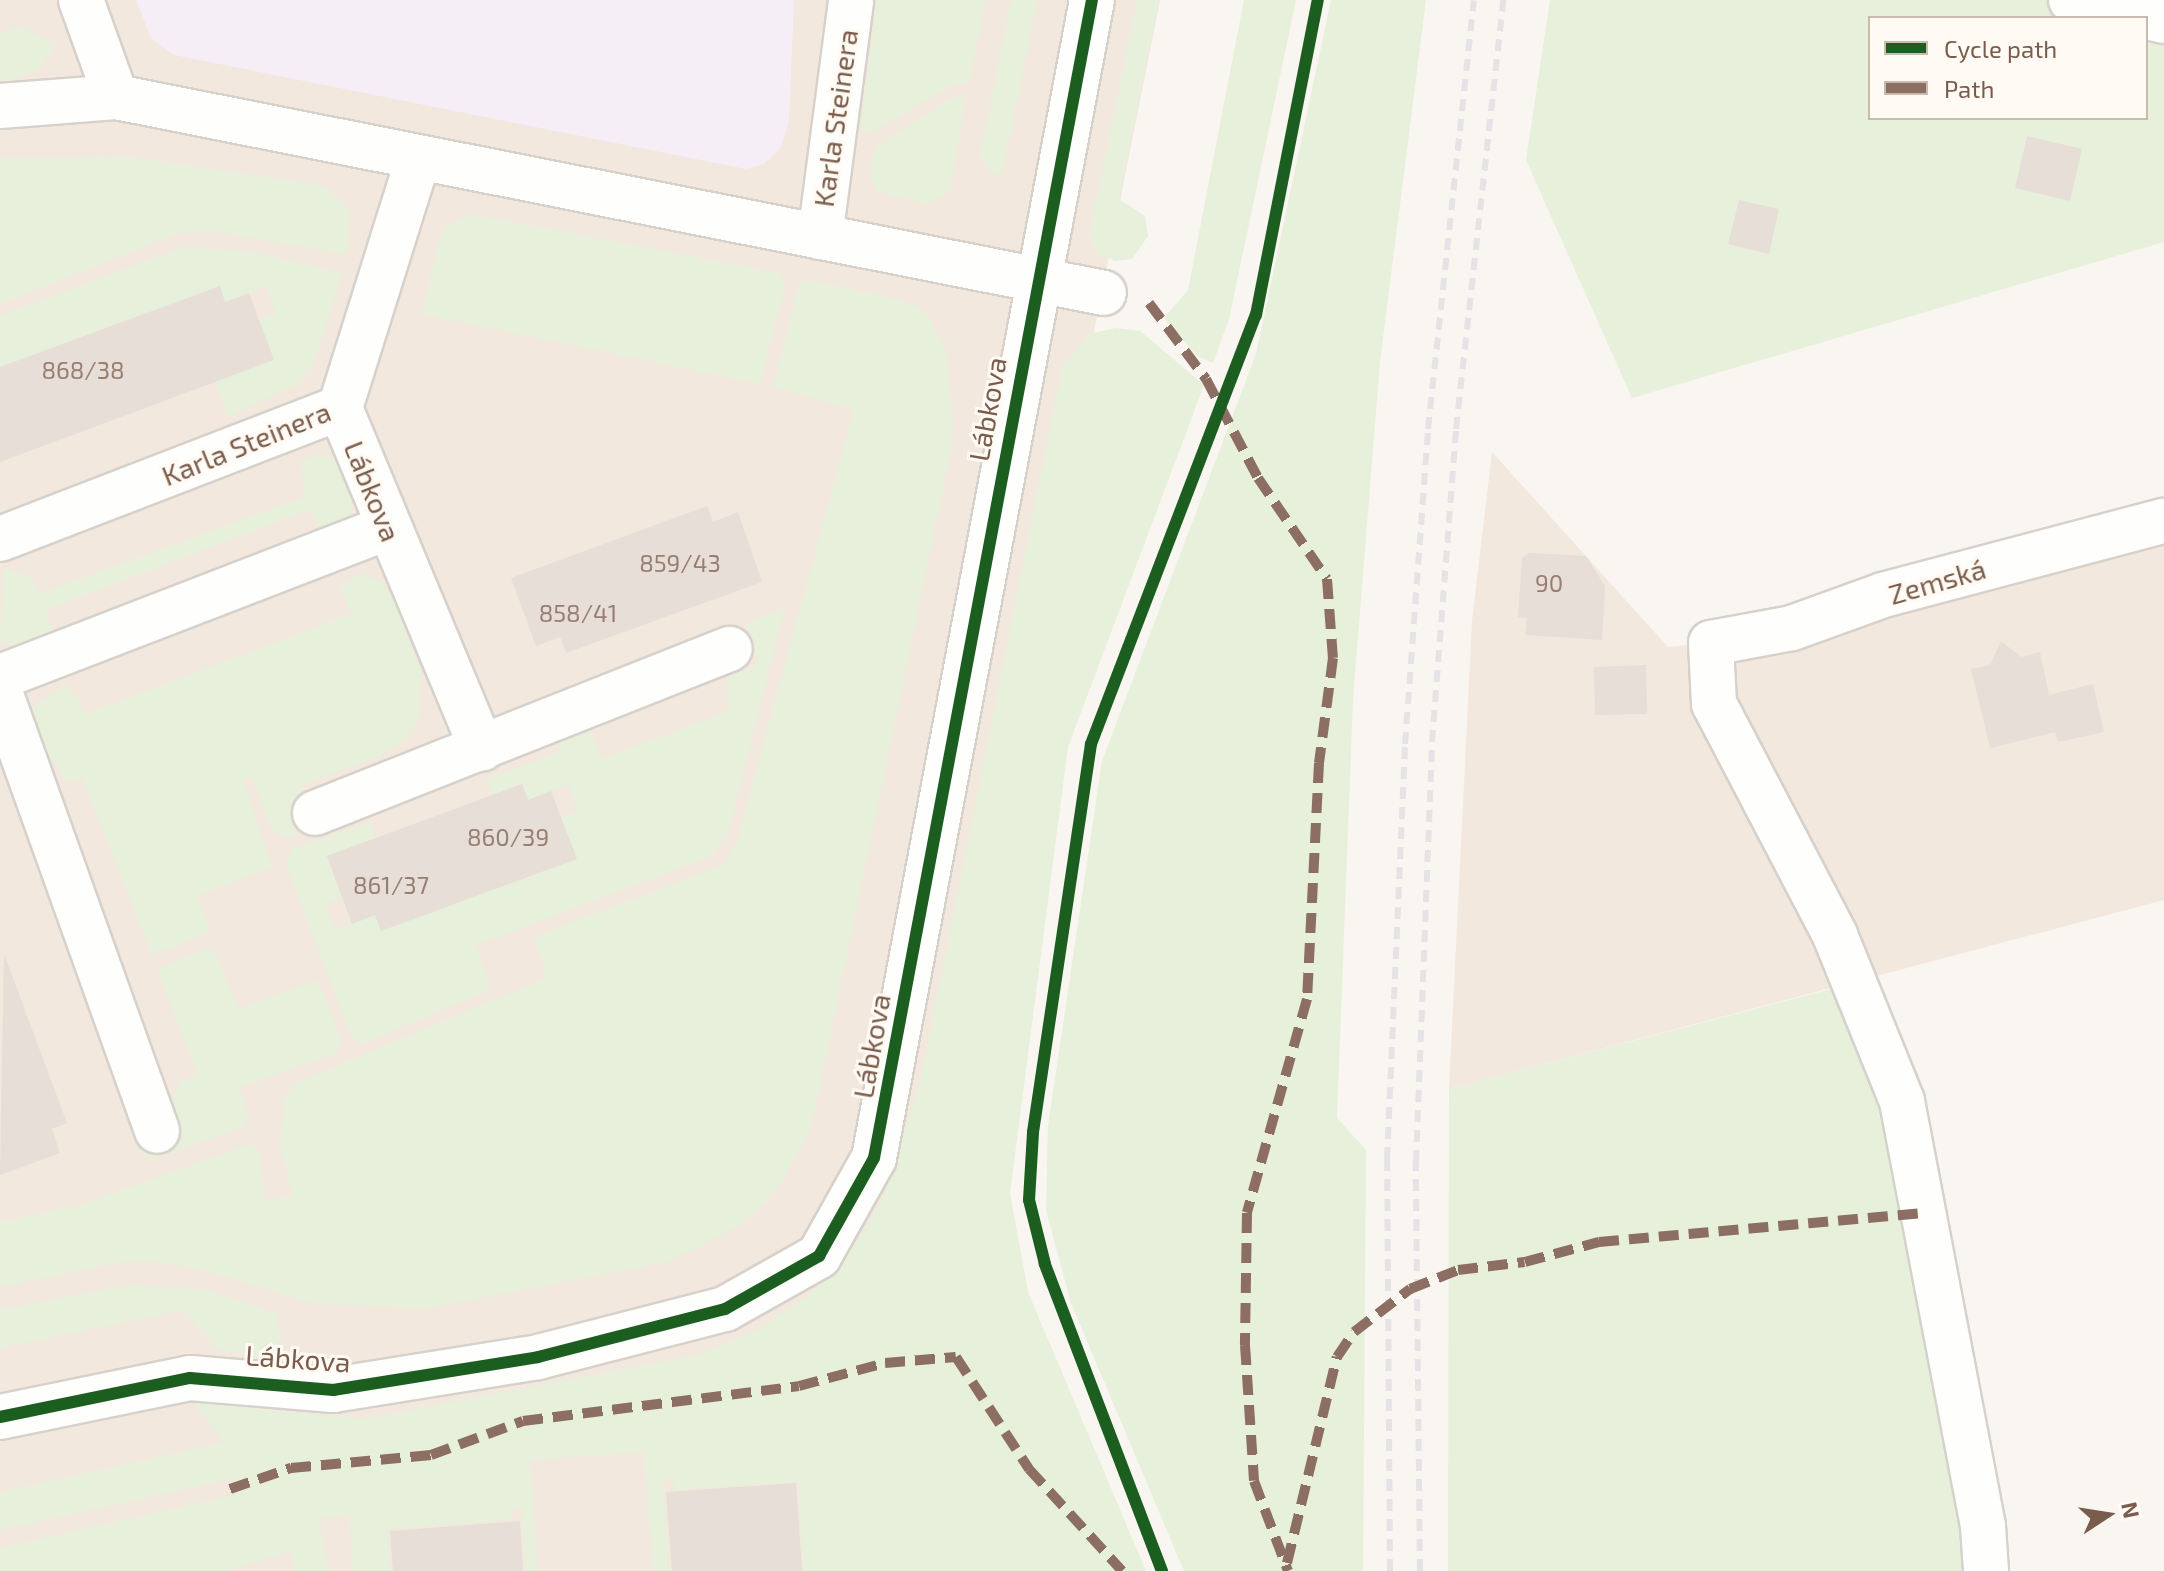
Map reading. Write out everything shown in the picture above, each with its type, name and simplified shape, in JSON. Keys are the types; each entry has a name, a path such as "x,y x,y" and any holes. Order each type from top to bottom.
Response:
{"street":[{"path":"81,0 116,97"},
{"name":"Karla Steinera","path":"820,237 851,0"},
{"name":"Lábkova","path":"0,1417 190,1378 333,1390 538,1357 725,1309 819,1256 874,1158 1035,279 1092,0"},
{"path":"2071,0 2142,16"},
{"name":"Karla Steinera","path":"0,106 116,97 1104,293"},
{"name":"Karla Steinera","path":"0,539 340,408 418,159"},
{"name":"Lábkova","path":"340,408 387,528 482,749"},
{"name":"Zemská","path":"1986,1571 1981,1511 1902,1101 1835,935 1714,704 1711,643 1792,628 1883,595 2164,521"},
{"path":"0,677 387,528"},
{"path":"315,813 730,649"},
{"path":"0,692 157,1131"}],"shaded area":[{"path":"0,0 1160,0 942,1096 975,1571 0,1571"},
{"path":"136,0 794,0 789,121 780,149 764,164 746,169 174,55 151,38"},
{"path":"1492,452 1668,647 1711,643 2164,521 2164,900 1449,1089 1472,621"}],"green space":[{"path":"877,0 986,0 969,83 953,84 871,133 860,130"},
{"path":"1011,0 1037,0 1002,174 991,173 980,156"},
{"path":"1137,0 1159,0 1119,199 1145,216 1148,236 1132,259 1115,261 1098,253 1089,237"},
{"path":"1244,0 1296,0 1229,319 1213,363 1197,356 1164,318 1188,290"},
{"path":"1331,0 1426,0 1380,362 1353,699 1337,1118 1366,1150 1363,1571 1184,1571 1071,1303 1046,1210 1048,1126 1102,761 1256,354"},
{"path":"1550,0 2164,0 2164,242 1632,398 1526,160"},
{"path":"23,27 55,45 39,70 0,83 0,32"},
{"path":"966,97 950,191 928,205 878,192 871,178 874,148 951,98"},
{"path":"134,157 325,186 350,212 346,254 218,232 178,233 0,304 0,158"},
{"path":"471,214 780,273 785,285 760,384 422,314 440,237 445,227"},
{"path":"185,247 252,252 342,273 313,366 297,384 228,417 215,382 274,360 259,319 276,313 266,287 225,302 219,286 0,367 0,316"},
{"path":"807,279 911,303 925,312 946,349 954,435 811,1129 775,1192 744,1223 671,1261 429,1308 315,1304 200,1269 156,1262 126,1261 0,1287 0,1222 80,1205 251,1144 259,1151 265,1200 292,1195 280,1144 284,1101 296,1083 547,978 534,937 724,865 737,842 854,409 773,388 799,284"},
{"path":"1116,328 1140,331 1204,385 1068,747 1010,1193 1028,1292 1146,1571 803,1571 798,1482 674,1490 673,1478 663,1479 669,1571 653,1571 644,1452 530,1460 538,1571 526,1571 521,1508 511,1509 511,1520 388,1529 390,1571 353,1571 349,1516 319,1518 329,1571 296,1571 290,1552 221,1571 0,1571 0,1548 238,1494 235,1478 0,1530 0,1492 224,1442 193,1402 364,1419 701,1354 756,1331 809,1295 854,1247 884,1197 920,1083 1062,367 1089,334"},
{"path":"319,454 345,466 357,498 347,524 321,534 311,509 45,610 53,634 21,649 0,641 4,568 32,578 39,594 305,497 301,460"},
{"path":"361,573 386,585 396,606 421,672 418,720 405,739 382,755 301,785 315,827 286,838 272,830 252,777 243,780 272,867 198,896 210,932 152,955 82,777 66,782 55,761 42,764 29,732 30,710 64,686 77,696 85,714 351,614 340,586"},
{"path":"784,609 727,837 712,856 476,945 491,989 362,1044 352,1038 285,862 292,849 371,822 376,838 327,856 342,897 325,904 335,930 375,915 381,931 576,859 561,818 578,811 569,784 528,800 522,784 493,794 487,779 561,752 556,738 582,730 592,734 602,759 730,711 726,686 731,675 759,663 746,623"},
{"path":"212,947 239,1009 318,980 341,1041 336,1053 240,1087 248,1118 244,1127 150,1160 135,1147 176,1132 169,1110 174,1095 180,1082 198,1075 157,969"},
{"path":"1854,983 1986,1571 1448,1571 1449,1089"},
{"path":"129,1285 205,1289 277,1314 283,1363 218,1349 183,1310 0,1348 0,1310"}],"building":[{"path":"2027,136 2082,149 2070,201 2015,188"},
{"path":"1739,200 1779,209 1769,254 1728,244"},
{"path":"220,286 225,302 249,293 274,360 0,462 0,367"},
{"path":"707,506 713,522 738,512 762,582 566,653 560,637 536,646 511,578"},
{"path":"1529,553 1586,556 1605,586 1602,640 1525,635 1527,618 1518,617 1522,558"},
{"path":"2001,641 2021,657 2040,652 2049,695 2093,684 2104,732 2058,742 2055,732 1990,748 1971,669 1990,665"},
{"path":"1646,665 1647,714 1595,715 1594,667"},
{"path":"522,784 528,800 551,791 577,859 381,931 375,915 352,924 327,856"},
{"path":"4,954 67,1123 52,1129 60,1153 0,1175"},
{"path":"796,1483 802,1571 672,1571 666,1492"},
{"path":"520,1521 523,1571 393,1571 390,1531"}],"railway":[{"path":"1390,1571 1387,1159 1405,744 1428,429 1474,0"},
{"path":"1420,1571 1416,1162 1432,742 1456,429 1503,0"}],"marked path":[{"path":"1149,303 1206,379 1258,478 1327,579 1333,658 1319,763 1307,999 1247,1213 1245,1345 1254,1481 1288,1571"},
{"path":"1287,1563 1337,1357 1354,1332 1410,1289 1458,1270 1525,1262 1599,1242 1924,1213"},
{"path":"230,1489 291,1468 431,1455 523,1421 799,1386 885,1363 956,1357 1029,1469 1122,1571"}],"cycle path":[{"path":"0,1417 190,1378 333,1390 538,1357 725,1309 819,1256 874,1158 1092,0"},
{"path":"1162,1571 1045,1264 1029,1200 1033,1132 1091,744 1256,315 1318,0"}]}
